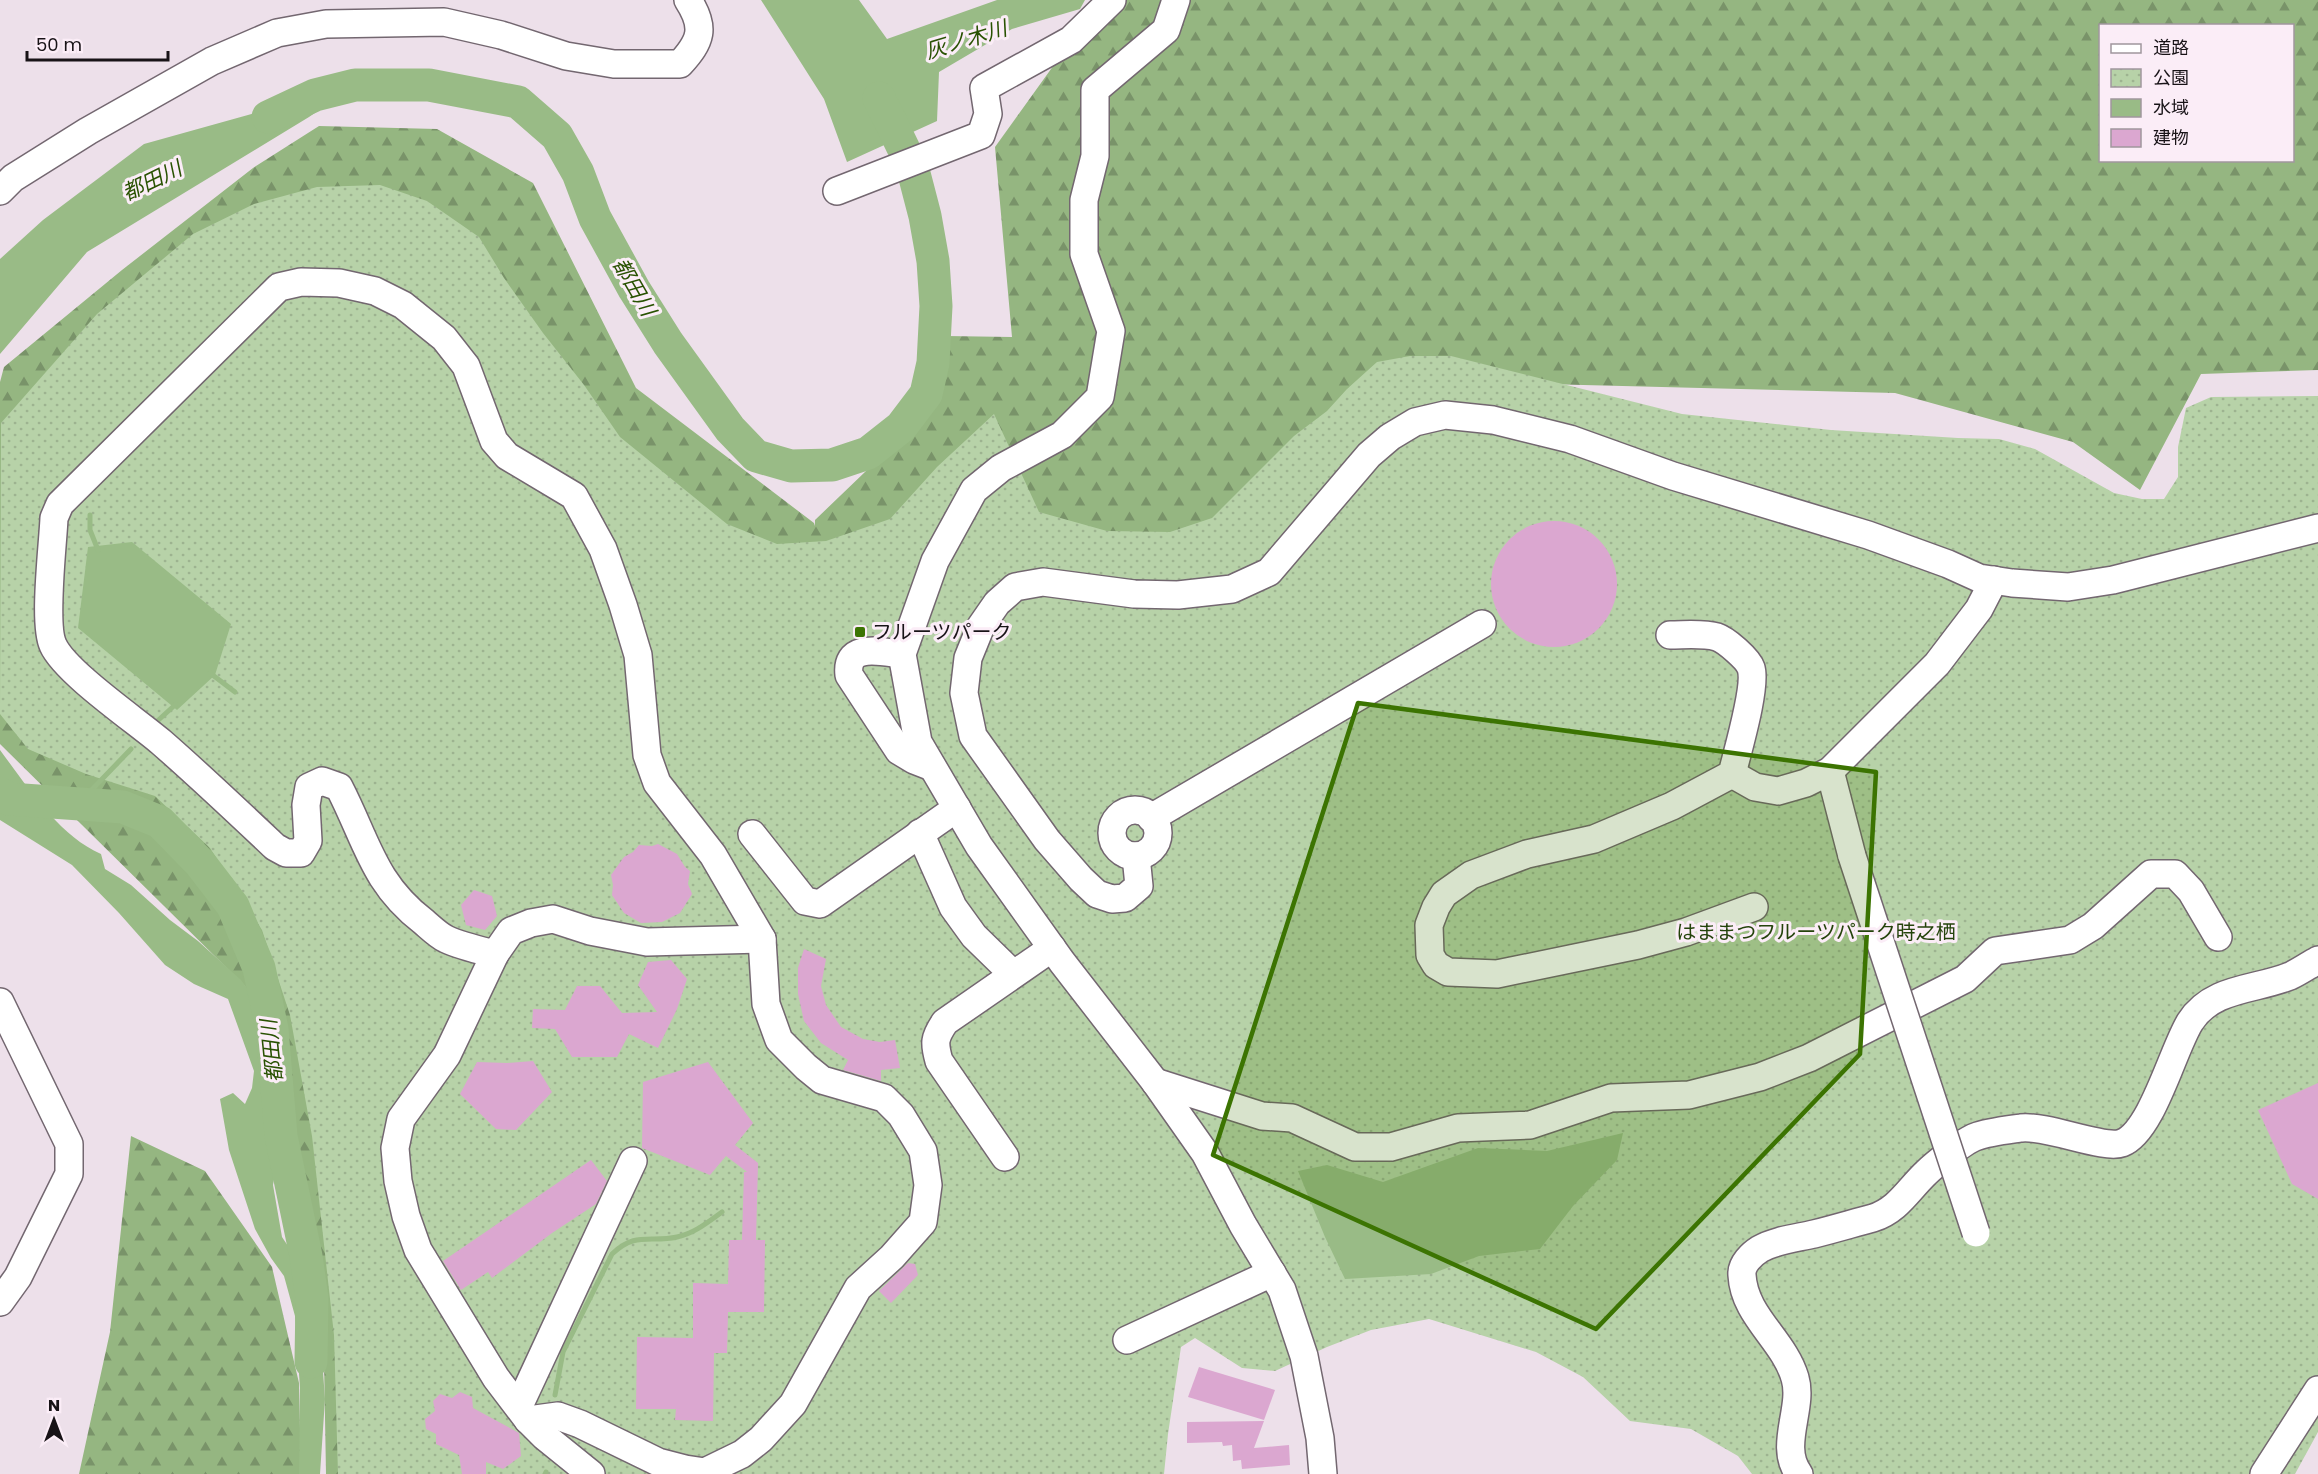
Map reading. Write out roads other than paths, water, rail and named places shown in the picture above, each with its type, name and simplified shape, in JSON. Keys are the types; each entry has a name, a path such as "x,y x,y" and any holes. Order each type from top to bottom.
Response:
{"street":[{"path":"0,191 13,178 88,131 212,61 277,33 326,24 444,22 501,35 566,56 614,64 680,64 694,49 700,38 698,15 688,0"},
{"path":"837,190 981,135 988,114 984,88 1071,40 1112,0"},
{"path":"1176,0 1166,30 1095,90 1095,156 1084,200 1084,254 1111,331 1100,397 1062,435 1001,468 974,490 935,561 902,654 918,742 979,846 1052,948 1155,1082 1205,1153 1282,1290 1304,1356 1320,1438 1323,1474"},
{"path":"495,954 446,939 410,912 388,888 373,864 354,816 339,787 322,781 309,787 306,805 308,841 301,853 286,853 275,847 208,783 91,685 60,657 51,643 49,613 54,518 60,504 279,287 301,282 339,283 375,291 404,305 444,338 466,366 494,441 507,456 574,496 603,549 638,655 647,755 657,783 713,855 762,939 766,1004 779,1040 822,1080 884,1098 901,1115 923,1151 928,1185 923,1222 892,1257 858,1288 793,1404 761,1439 726,1463 705,1472 685,1469 658,1462 580,1424 558,1416 523,1413"},
{"path":"1136,856 1138,886 1125,898 1112,899 1097,894 1047,840 973,736 964,693 968,658 981,626 997,603 1015,587 1043,582 1134,594 1178,595 1232,590 1249,583 1269,572 1369,455 1390,437 1415,422 1445,415 1493,420 1570,438 1673,477 1868,535 1948,564 1979,578 1994,580 2068,587 2113,580 2318,528"},
{"path":"1732,774 1755,787 1778,791 1806,783 1830,771 1937,663 1979,609 1994,580"},
{"path":"1151,818 1482,624"},
{"path":"1670,635 1719,637 1736,650 1751,668 1748,706 1732,774 1672,806 1594,839 1527,854 1471,875 1444,894 1436,908 1429,925 1431,955 1436,965 1448,972 1497,974 1638,945 1686,932 1754,908"},
{"path":"902,654 864,650 851,658 847,664 849,675 899,751 914,760 933,766"},
{"path":"1830,771 1852,855 1976,1233"},
{"path":"752,834 806,901 820,904 957,808"},
{"path":"1136,809 1151,818 1156,823 1158,834 1154,846 1143,855 1136,856 1120,852 1114,844 1111,832 1114,823 1126,811 1136,809"},
{"path":"920,833 953,907 974,936 1013,974"},
{"path":"1155,1082 1262,1116 1292,1118 1355,1147 1392,1147 1458,1128 1530,1125 1611,1098 1689,1095 1760,1077 1809,1058 1942,992 1965,979 1995,951 2070,940 2093,926 2151,874 2175,874 2191,891 2218,937"},
{"path":"582,1471 523,1413 496,1378 418,1250 406,1216 398,1181 395,1148 401,1119 447,1055 495,954 511,932 531,923 553,919 590,932 647,942 762,939"},
{"path":"1005,1157 939,1061 934,1045 945,1022 1052,948"},
{"path":"1799,1474 1790,1447 1795,1377 1748,1302 1742,1274 1747,1260 1760,1249 1877,1216 1897,1206 1926,1173 1974,1137 2023,1128 2060,1132 2109,1144 2122,1143 2132,1136 2148,1114 2186,1031 2203,1006 2226,994 2290,976 2318,960"},
{"path":"0,1002 69,1144 69,1174 18,1277 0,1302"},
{"path":"523,1413 633,1161"},
{"path":"1127,1340 1272,1273"},
{"path":"2264,1474 2318,1390"}],"water":[{"name":"灰ノ木川","path":"761,0 859,0 887,39 997,0 1085,0 1080,9 1012,29 939,72 937,121 847,162 824,99"},
{"path":"355,85 309,117 87,252 0,354 0,259 43,220 144,144"},
{"path":"132,542 231,624 215,675 177,710 78,628 88,547"},
{"path":"0,750 32,794 57,822 85,846 101,854 105,869 131,885 170,920 198,941 241,980 261,1007 268,1043 269,1098 264,1120 276,1168 273,1185 282,1237 296,1258 322,1358 325,1399 320,1474 299,1474 300,1388 295,1316 284,1276 255,1229 229,1150 220,1099 233,1093 245,1104 252,1088 254,1071 228,999 194,984 165,965 72,865 0,820"},
{"path":"1623,1133 1617,1160 1573,1206 1540,1249 1479,1256 1431,1274 1345,1279 1298,1171 1327,1165 1383,1182 1478,1148 1547,1151"}],"waterway":[{"name":"都田川","path":"268,117 315,95 355,85 429,85 518,102 557,136 578,173 595,218 634,289 668,343 730,429 756,456 791,466 832,465 868,453 901,427 926,394 933,363 936,306 933,261 925,216 912,166 879,98"},
{"path":"90,515 90,530 98,550"},
{"path":"210,673 235,692"},
{"path":"153,725 176,704"},
{"path":"80,802 131,749"},
{"name":"都田川","path":"0,794 9,799 123,807 160,822 200,863 233,906 259,968 272,1029 281,1136 306,1256 312,1298 311,1362"},
{"path":"555,1395 563,1352 612,1254 628,1242 643,1239 667,1239 690,1233 722,1212"}],"place":[{"name":"フルーツパーク","path":"860,632"}],"park label":[{"name":"はままつフルーツパーク時之栖","path":"1816,932"}]}
